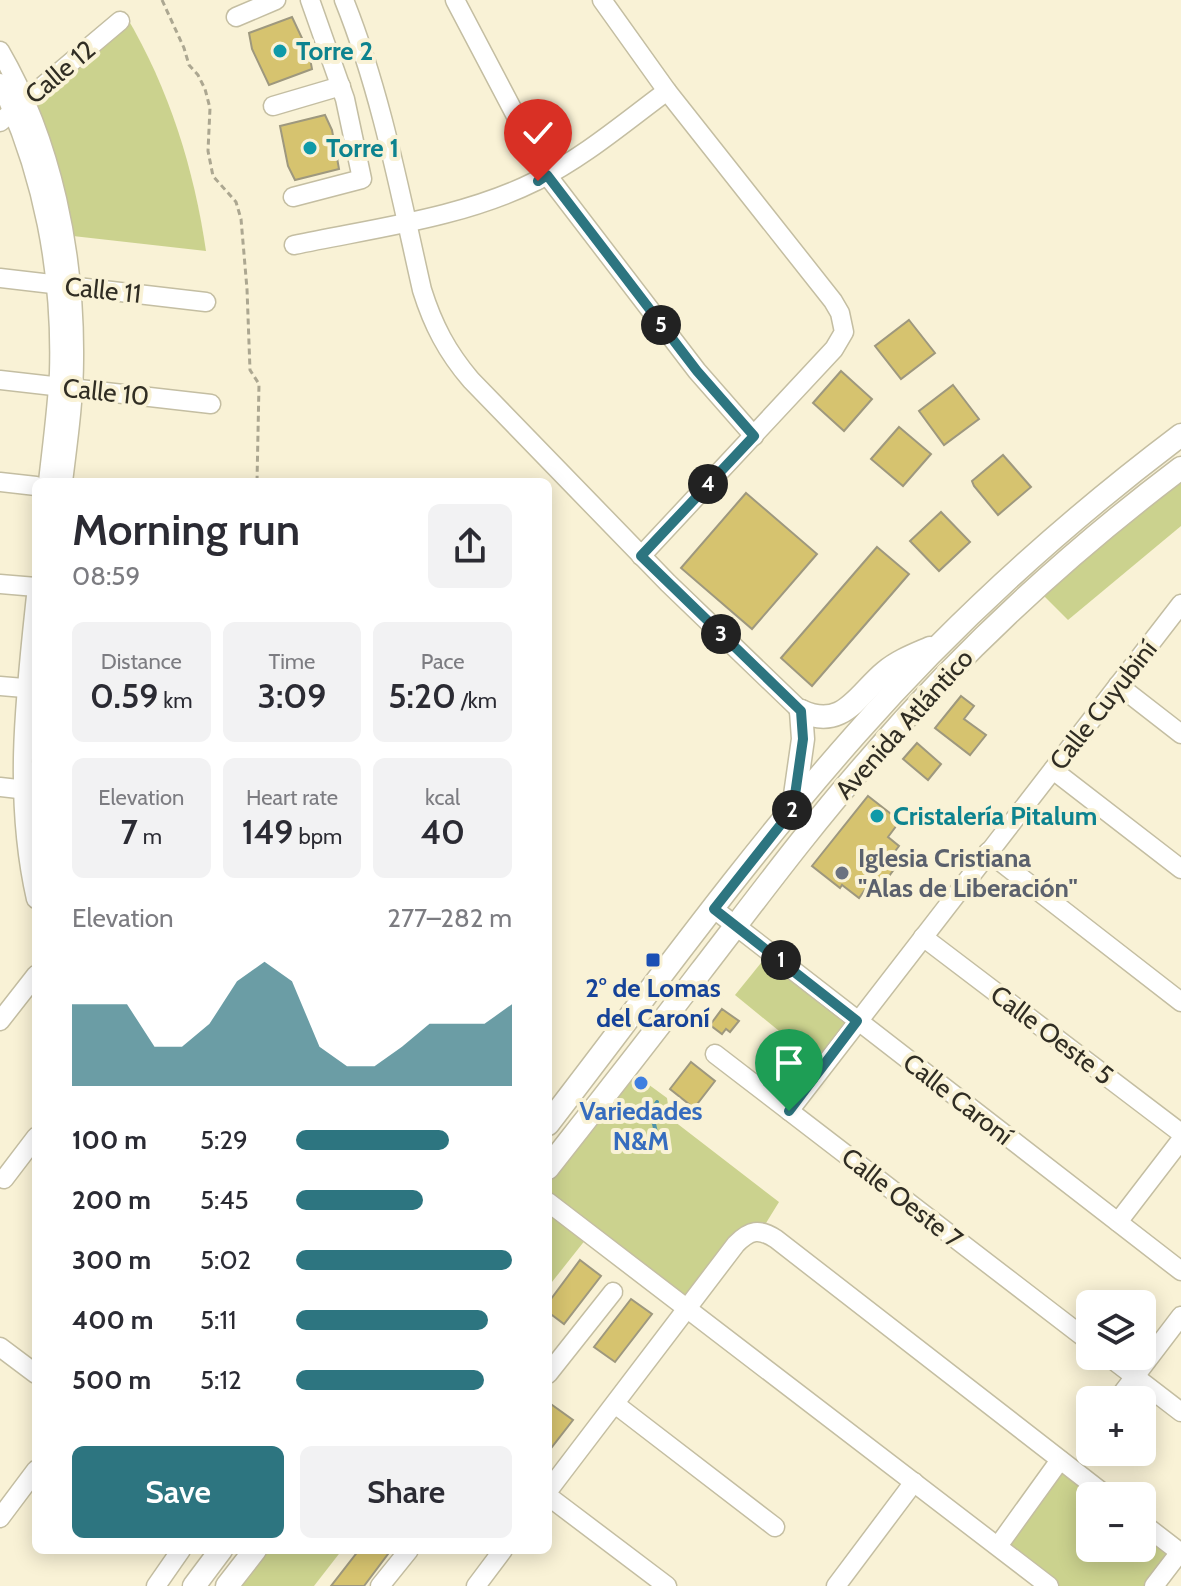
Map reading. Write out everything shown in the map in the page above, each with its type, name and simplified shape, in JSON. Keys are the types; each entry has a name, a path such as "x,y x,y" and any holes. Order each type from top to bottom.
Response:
{"main road":[{"name":"Avenida Atlántico","path":"552,1119 793,809 857,733 942,643 1031,557 1181,435"},
{"name":"Avenida Atlántico","path":"552,1163 832,802 949,672 1066,562 1181,468"},
{"path":"793,809 803,739 801,711 823,717 847,710 889,668 942,643"},
{"path":"194,1586 218,1554"},
{"path":"227,1586 252,1554"}],"street":[{"path":"236,17 276,0"},
{"path":"293,197 362,179 341,86 310,0"},
{"path":"344,0 363,51 429,315 447,350 471,380 641,556 801,711"},
{"path":"455,0 547,175 697,371 754,436"},
{"path":"602,0 667,91 833,301 843,322 842,339 834,349 641,556"},
{"name":"Calle 12","path":"13,112 120,21"},
{"path":"0,51 13,112"},
{"path":"0,83 13,112 44,153 58,205 65,388 63,478"},
{"path":"273,106 341,86"},
{"path":"294,245 406,222 490,200 547,175 667,91"},
{"name":"Calle 11","path":"0,278 206,302"},
{"name":"Calle 10","path":"0,380 211,404"},
{"path":"49,478 65,388"},
{"path":"0,482 32,486"},
{"path":"0,584 32,587"},
{"name":"Calle Cuyubiní","path":"789,1111 1181,604"},
{"path":"1118,685 1181,734"},
{"path":"0,686 31,689 28,856 32,878"},
{"path":"1053,770 1181,869"},
{"path":"0,787 31,790"},
{"path":"988,852 1181,1002"},
{"name":"Calle Caroní","path":"714,909 1181,1271"},
{"name":"Calle Oeste 5","path":"923,937 1181,1133"},
{"path":"0,1021 32,980"},
{"name":"Calle Oeste 7","path":"715,1054 1076,1331"},
{"path":"1118,1222 1181,1140"},
{"path":"4,1179 32,1142"},
{"path":"552,1205 1049,1586"},
{"path":"552,1486 743,1237 755,1231 767,1233 1089,1482"},
{"path":"552,1369 613,1292"},
{"path":"1128,1386 1181,1316"},
{"path":"0,1347 32,1371"},
{"path":"1127,1370 1181,1412"},
{"path":"615,1404 775,1527"},
{"path":"998,1546 1060,1460"},
{"path":"0,1518 32,1475"},
{"path":"845,1583 914,1482"},
{"path":"552,1494 667,1586"},
{"path":"1154,1586 1180,1552 1156,1534"},
{"path":"156,1586 178,1554"},
{"path":"380,1586 406,1554"},
{"path":"476,1586 500,1554"}],"path":[{"path":"162,0 189,65 205,89 210,108 208,151 213,176 236,202 241,219 250,370 259,384 257,478"}],"green space":[{"path":"126,16 155,72 178,130 206,251 64,235 26,102"},
{"path":"1181,468 1181,526 1068,620 1036,588"},
{"path":"770,952 857,1021 823,1067 735,995"},
{"path":"626,1068 667,1098 670,1118 779,1202 761,1231 688,1308 590,1234 552,1282 552,1163"},
{"path":"1060,1460 1089,1482 1076,1482 1076,1562 1156,1562 1156,1534 1180,1552 1154,1586 1049,1586 998,1546"},
{"path":"252,1554 339,1554 314,1586 227,1586"}],"building":[{"name":"Torre 2","path":"292,17 309,53 312,69 269,85 252,49 249,33"},
{"name":"Torre 1","path":"325,115 332,130 339,169 295,180 288,166 280,126"},
{"path":"909,320 935,353 901,379 875,346"},
{"path":"841,371 872,399 844,431 813,403"},
{"path":"953,385 979,419 944,445 919,411"},
{"path":"899,427 931,454 903,486 871,459"},
{"path":"1003,455 1031,487 998,515 972,481"},
{"path":"746,493 817,554 752,629 681,568"},
{"path":"941,512 970,542 939,571 910,541"},
{"path":"877,547 909,574 812,686 781,658"},
{"path":"961,696 974,706 964,719 986,735 970,755 935,728"},
{"path":"917,743 941,764 928,780 903,759"},
{"path":"868,796 900,821 888,837 899,846 887,862 895,868 881,887 872,880 859,898 842,885 840,888 812,866"},
{"path":"722,1009 739,1021 730,1032 726,1029 722,1034 710,1025"},
{"path":"691,1062 715,1081 694,1108 670,1089"},
{"path":"580,1260 601,1276 564,1324 552,1315 552,1298"},
{"path":"631,1299 652,1314 615,1362 594,1347"},
{"path":"552,1405 573,1420 552,1447"},
{"path":"356,1554 388,1554 364,1586 331,1586"}],"waterway":[{"path":"657,1102 651,1111 658,1141"}],"place":[{"name":"Torre 2","path":"280,51"},
{"name":"Torre 1","path":"310,148"},
{"name":"Cristalería Pitalum","path":"877,816"},
{"name":"Iglesia Cristiana \"Alas de Liberación\"","path":"842,873"},
{"name":"2° de Lomas del Caroní","path":"653,960"},
{"name":"Variedades N&M","path":"641,1083"}],"route":[{"path":"538,181 547,175 697,371 754,436 641,556 801,711 803,739 793,809 714,909 857,1021 789,1111"}]}
